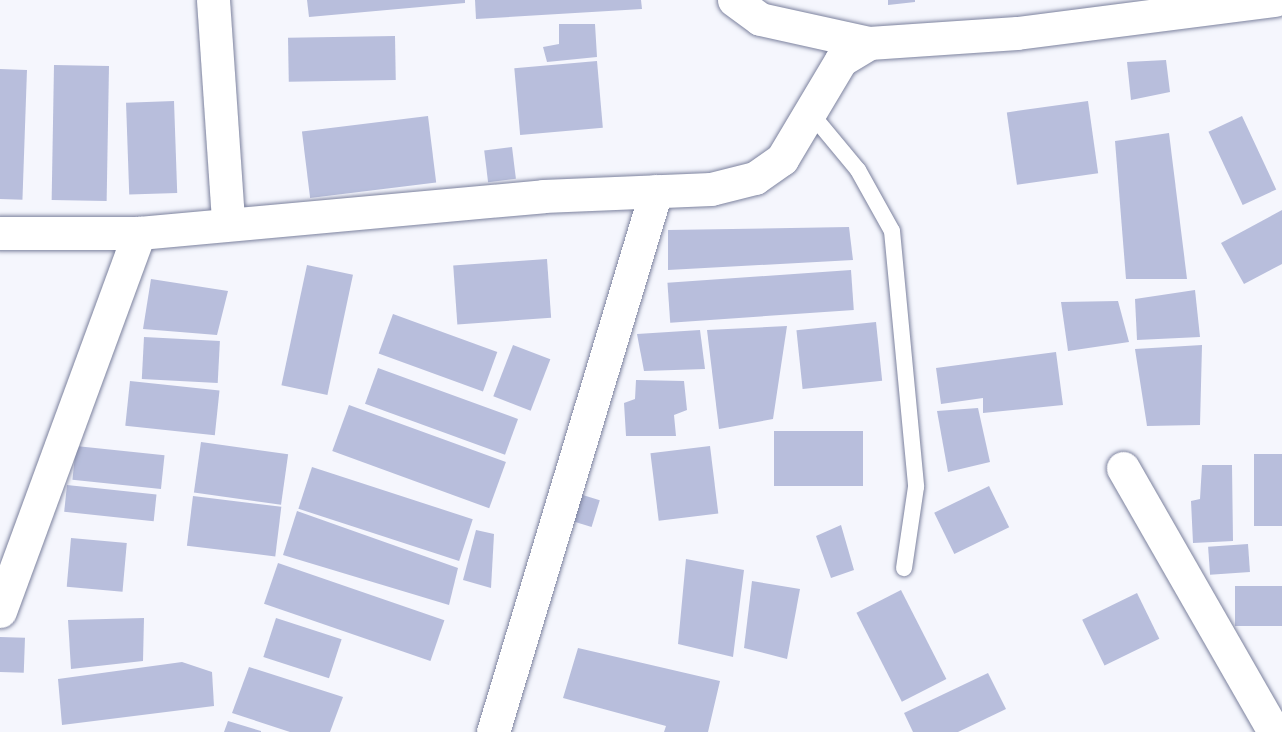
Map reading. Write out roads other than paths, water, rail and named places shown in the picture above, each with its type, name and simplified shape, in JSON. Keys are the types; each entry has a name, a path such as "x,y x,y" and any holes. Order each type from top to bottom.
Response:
{"street":[{"path":"213,0 228,222"},
{"path":"734,0 760,19 869,43 1017,33 1275,0"},
{"path":"0,233 139,233 228,222 710,189 755,178 782,159 807,109 841,60 869,43"},
{"path":"493,732 656,191"},
{"path":"0,611 139,233"},
{"path":"1123,468 1274,732"}],"lane":[{"path":"807,109 858,170 892,231 916,487 904,568"}]}
